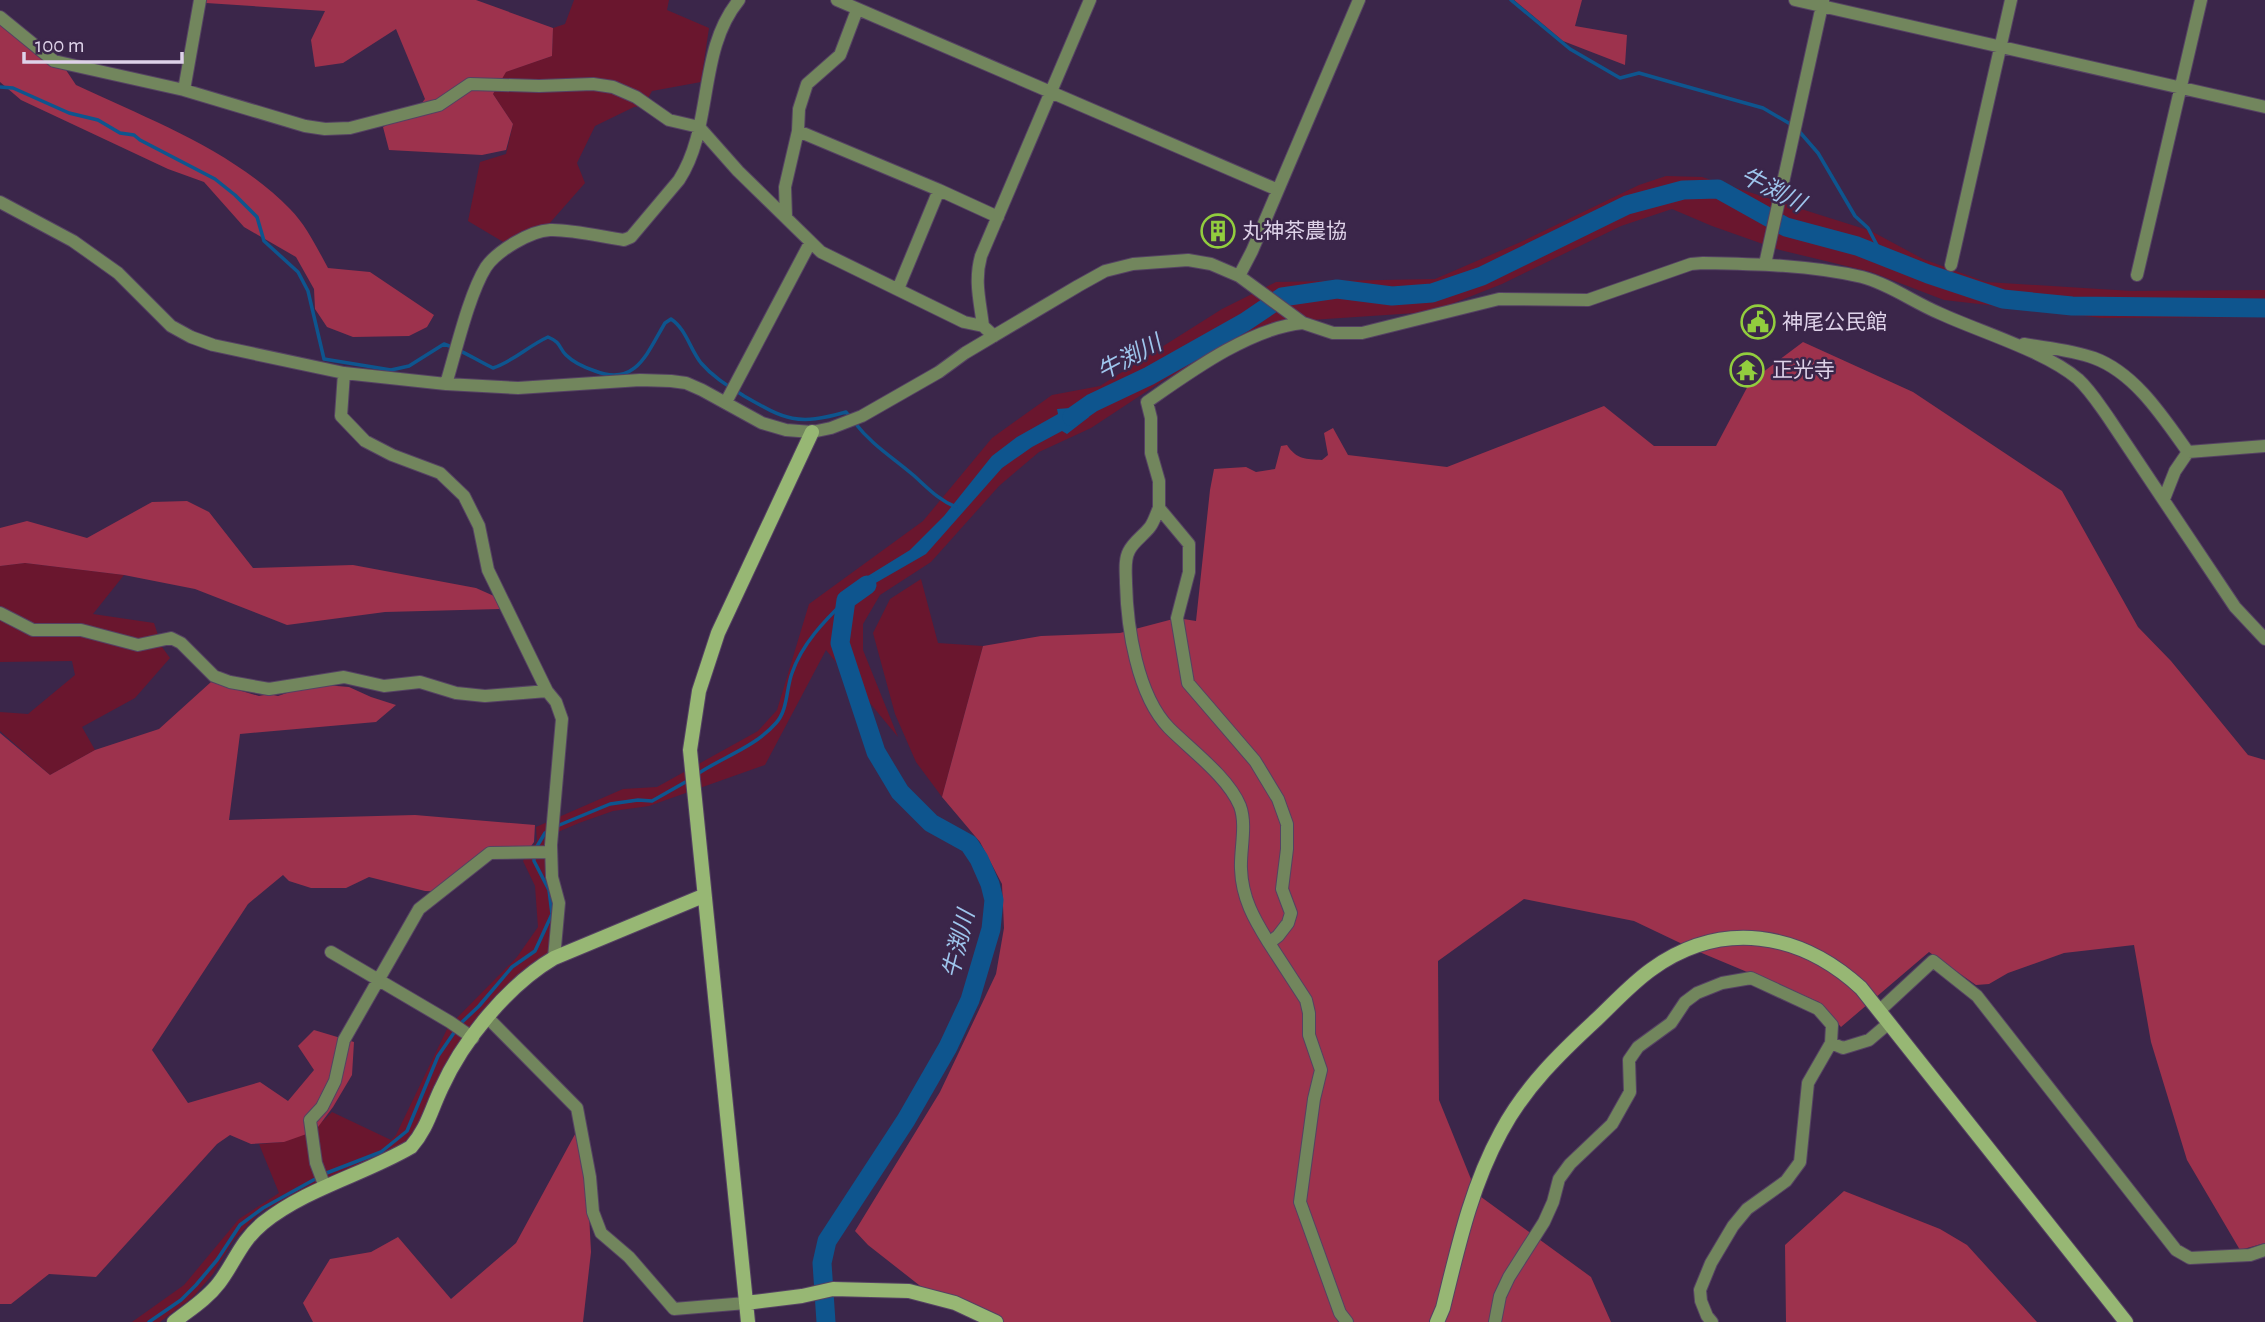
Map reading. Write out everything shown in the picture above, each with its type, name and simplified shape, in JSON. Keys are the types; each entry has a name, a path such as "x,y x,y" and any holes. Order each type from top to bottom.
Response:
{"street":[{"path":"184,90 200,0"},
{"path":"446,384 473,298 491,261 521,238 549,230 624,240 631,237 686,170 699,127 714,51 732,8 739,0"},
{"path":"837,0 1278,190"},
{"path":"983,326 977,294 977,272 981,256 1090,0"},
{"path":"1239,276 1359,0"},
{"path":"1795,0 1823,3 2265,107"},
{"path":"1951,265 2011,0"},
{"path":"2137,275 2201,0"},
{"path":"1765,264 1823,3"},
{"path":"786,217 785,187 798,131 799,109 807,84 840,55 857,10"},
{"path":"0,17 54,61 184,90 305,126 325,129 351,128 439,105 470,84 593,84 613,87 636,97 669,120 699,127 738,171 821,251 964,322 983,326 994,336"},
{"path":"798,131 998,217"},
{"path":"898,289 939,190"},
{"path":"0,202 73,241 118,273 172,326 213,345 344,373 446,384 518,388 640,380 686,383 762,423 786,430 812,432 862,416 1105,271 1133,264 1188,260 1211,264 1239,276 1303,323 1333,334 1362,333 1499,299 1588,300 1691,264 1765,264 1863,278 2059,366 2089,390 2235,607 2265,639"},
{"path":"726,402 810,243"},
{"path":"1303,323 1273,328 1251,337 1147,402 1151,418 1151,453 1159,481 1159,508 1151,526 1129,551 1126,563 1127,617 1130,641 1149,696 1166,725 1227,786 1240,807 1243,892 1251,914 1306,1000 1309,1035 1321,1070 1314,1099 1300,1202 1340,1313 1347,1322"},
{"path":"2006,341 2072,352 2105,363 2129,379 2188,452"},
{"path":"344,373 341,416 365,442 440,473 464,496 480,526 488,570 547,691 556,702 562,719 551,852 552,877 559,903 554,958"},
{"path":"748,1322 690,750 699,691 718,633 812,432"},
{"path":"2188,452 2265,446"},
{"path":"2164,499 2175,471 2188,452"},
{"path":"1159,508 1189,544 1189,572 1177,618 1188,683 1255,761 1278,799 1287,824 1282,890 1290,913 1288,923 1269,943"},
{"path":"0,613 33,630 81,630 138,645 172,638 181,643 214,676 230,682 269,689 344,677 384,685 419,682 456,694 485,696 547,691"},
{"path":"326,1187 316,1163 310,1120 322,1107 335,1081 344,1040 419,909 489,853 551,852"},
{"path":"174,1322 218,1284 242,1243 251,1233 284,1207 411,1147 425,1129 441,1088 473,1038 521,981 554,958 703,895"},
{"path":"1437,1322 1471,1198 1500,1134 1537,1079 1580,1034 1651,970 1692,947 1749,938 1773,940 1795,946 1824,960 1846,974 1861,988 2126,1322"},
{"path":"331,952 450,1021 473,1038"},
{"path":"1831,1043 1843,1048 1869,1040 1884,1017 1933,961 1977,996 2176,1250 2190,1258 2250,1255 2265,1251"},
{"path":"1495,1322 1500,1296 1544,1222 1559,1179 1570,1164 1612,1124 1630,1092 1629,1060 1638,1047 1671,1023 1685,1002 1697,993 1722,983 1751,978 1818,1009 1832,1025 1831,1043 1808,1083 1800,1162 1786,1181 1747,1209 1733,1226 1711,1263 1700,1290 1701,1301 1712,1322"},
{"path":"488,1018 577,1108 590,1177 593,1212 601,1233 629,1257 674,1309 802,1296 833,1289 909,1291 955,1303 996,1322"}],"shaded area":[{"path":"207,0 476,0 553,28 552,56 506,72 493,94 513,124 506,150 482,155 389,150 383,127 416,110 425,99 396,29 343,63 315,67 311,40 325,11 206,3"},
{"path":"574,0 669,0 667,10 709,28 701,82 652,91 644,106 634,107 595,126 577,163 585,183 548,225 522,231 505,243 468,221 480,162 506,154 513,124 493,94 505,72 552,56 553,28 565,24"},
{"path":"1514,0 1582,0 1575,26 1627,35 1625,65 1563,41"},
{"path":"0,17 66,70 76,85 189,138 242,169 296,215 328,268 370,272 434,315 427,327 409,336 353,337 327,327 315,309 314,289 296,257 244,227 204,182 168,169 21,100 0,82"},
{"path":"1666,176 1702,177 1871,231 1923,259 1986,282 2131,291 2265,290 2265,317 2102,318 1944,300 1871,272 1780,250 1672,209 1621,226 1502,284 1431,312 1281,322 1167,378 1091,428 1039,452 999,486 931,562 880,595 863,624 863,650 898,737 826,650 765,765 649,806 613,811 558,832 548,842 556,905 550,953 534,963 506,989 409,1145 301,1191 259,1213 232,1242 213,1274 193,1297 160,1322 132,1322 184,1285 239,1219 279,1193 259,1144 284,1142 323,1121 332,1112 391,1140 396,1135 448,1027 517,957 538,927 535,886 523,861 537,841 536,827 623,789 657,787 758,731 777,710 809,604 923,521 992,438 1052,395 1100,386 1222,309 1276,282 1435,279 1523,241 1639,185"},
{"path":"1803,342 1913,392 2062,491 2138,627 2171,661 2248,755 2265,760 2265,1243 2240,1250 2187,1160 2151,1042 2134,945 2064,953 2008,973 1989,984 1976,985 1929,952 1841,1027 1819,1002 1697,951 1634,921 1524,899 1438,961 1439,1100 1477,1194 1591,1277 1611,1322 993,1322 933,1296 868,1245 855,1231 940,1092 996,974 1004,928 1002,884 980,842 942,797 983,646 1041,636 1120,633 1177,618 1196,621 1214,469 1246,467 1256,472 1275,469 1281,446 1287,445 1298,456 1322,460 1328,455 1324,433 1333,428 1348,455 1447,467 1604,406 1654,446 1716,446 1750,382"},
{"path":"187,501 209,512 253,568 353,565 476,588 494,596 500,609 385,612 287,625 195,589 124,575 25,563 0,566 0,528 27,521 87,538 152,502"},
{"path":"25,563 124,575 93,614 154,623 162,647 170,658 135,698 82,727 95,750 50,775 0,731 0,712 28,714 75,675 72,661 0,662 0,566"},
{"path":"921,579 938,643 983,646 942,797 916,762 895,714 873,633 890,599"},
{"path":"211,682 259,696 278,696 313,684 349,687 396,705 376,722 240,734 229,820 415,815 535,825 534,842 524,856 491,856 450,892 425,891 369,877 346,888 311,888 289,881 283,875 248,904 152,1050 188,1103 260,1082 288,1101 314,1070 298,1046 314,1030 354,1042 352,1075 333,1107 315,1131 284,1142 251,1144 230,1135 217,1144 96,1277 49,1274 11,1304 0,1304 0,733 50,775 95,750 159,729"},
{"path":"580,1125 586,1156 591,1252 583,1322 313,1322 303,1303 330,1259 371,1252 398,1237 451,1299 516,1243"},
{"path":"1844,1191 1940,1229 1967,1245 2037,1322 1786,1322 1785,1245"}],"water":[{"path":"1092,403 1087,413 1089,417 1067,434 1062,431 1032,447 1002,468 926,554 846,600 863,579 910,550 944,516 992,456 1017,437 1058,414 1057,409 1084,407"}],"waterway":[{"path":"1511,0 1570,49 1620,78 1639,73 1763,108 1792,125"},
{"path":"0,87 13,88 69,113 98,120 120,133 134,135 215,179 235,195 257,217 264,241 298,272 308,291 324,359 391,370 409,366 444,344 493,368 548,337 558,343 569,358 580,364 609,375 621,374 639,364 665,323 671,319 706,368 758,404 792,418 815,419 846,412 850,417"},
{"path":"1798,130 1818,153 1855,216 1868,228 1878,247 1877,255"},
{"name":"牛渕川","path":"1072,417 1092,403 1149,376 1245,322 1282,297 1337,289 1392,296 1432,293 1482,276 1627,205 1683,190 1718,189 1786,227 1857,246 2003,299 2072,306 2265,308"},
{"path":"855,423 875,444 932,492 956,507"},
{"name":"牛渕川","path":"826,1322 822,1263 827,1241 906,1120 948,1047 970,1000 991,929 994,900 979,859 969,844 931,823 900,792 876,752 840,643 846,600 867,585"},
{"path":"696,775 748,746 776,723 785,706 796,662 822,625 846,600"},
{"path":"557,826 610,804 652,801 689,780"},
{"path":"536,848 545,833 550,830"},
{"path":"324,1174 381,1152 407,1131 438,1056 460,1024 512,967 535,951 552,914 549,890 534,856"},
{"path":"149,1322 181,1300 196,1285 217,1260 240,1225 263,1208 317,1178"}],"place":[{"name":"丸神茶農協","path":"1218,231"},
{"name":"神尾公民館","path":"1758,322"},
{"name":"正光寺","path":"1747,370"}]}
